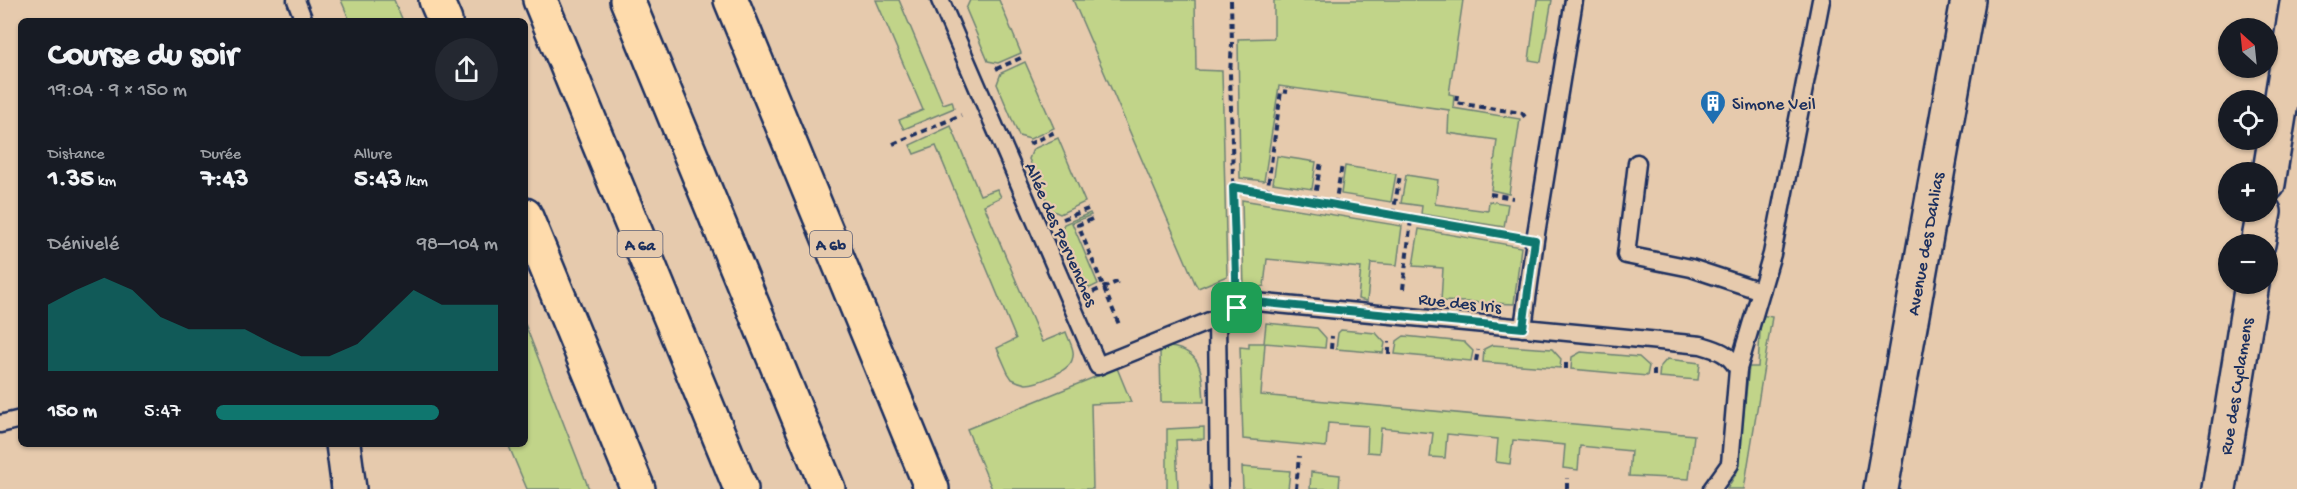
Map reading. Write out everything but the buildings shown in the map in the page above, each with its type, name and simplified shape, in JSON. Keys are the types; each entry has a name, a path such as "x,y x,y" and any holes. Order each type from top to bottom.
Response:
{"highway":[{"path":"436,0 444,18"},
{"name":"A 6a","path":"540,0 741,489"},
{"path":"627,0 828,489"},
{"name":"A 6b","path":"731,0 932,489"},
{"path":"528,222 638,489"}],"street":[{"name":"Avenue des Dahlias","path":"1881,489 1968,0"},
{"path":"2272,162 2297,3"},
{"name":"Rue des Cyclamens","path":"2219,489 2250,294"},
{"path":"343,447 349,489"}],"lane":[{"path":"296,0 303,18"},
{"name":"Allée des Pervenches","path":"940,0 1098,366 1217,318"},
{"path":"1523,328 1574,0"},
{"path":"1712,489 1730,464 1738,369 1772,254 1821,0"},
{"path":"1637,163 1626,255 1691,268 1761,291"},
{"name":"Rue des Iris","path":"1217,318 1256,302 1701,345 1721,351 1732,358 1738,369"},
{"path":"1217,318 1219,489"},
{"path":"0,424 18,420"}],"path":[{"path":"1231,0 1230,73 1237,308"},
{"path":"1010,62 1023,57"},
{"path":"1267,193 1281,91 1288,92"},
{"path":"1457,95 1456,103 1522,113 1526,118"},
{"path":"893,144 950,119"},
{"path":"1042,138 1055,132"},
{"path":"1314,201 1321,162"},
{"path":"1335,205 1342,165"},
{"path":"1393,215 1400,175"},
{"path":"1233,187 1535,240"},
{"path":"1490,194 1513,198"},
{"path":"1072,215 1088,209"},
{"path":"1092,219 1078,225 1120,327"},
{"path":"1399,316 1411,219"},
{"path":"1089,294 1119,281"},
{"path":"1296,489 1299,456"},
{"path":"1567,478 1567,489"}],"green space":[{"path":"341,0 394,0 402,18 349,18"},
{"path":"876,0 899,0 943,104 952,101 954,108 904,129 899,120 923,110"},
{"path":"970,0 999,0 1021,53 998,63 988,61 966,9"},
{"path":"1073,0 1195,0 1196,70 1222,71 1227,276 1198,288 1195,283"},
{"path":"1274,0 1463,0 1449,94 1454,95 1453,108 1520,119 1509,194 1491,190 1497,140 1448,133 1449,110 1279,86 1264,181 1240,178 1238,39 1274,38"},
{"path":"1537,0 1552,0 1541,62 1529,60"},
{"path":"1025,62 1054,128 1030,139 1019,136 997,84 1001,73"},
{"path":"951,126 980,195 997,189 1001,197 984,205 1042,342 1066,332 1072,346 1073,357 1070,364 1045,379 1026,384 1012,379 1008,373 997,348 1016,339 936,146 914,154 910,145"},
{"path":"1058,138 1085,202 1060,214 1051,210 1029,159 1033,149"},
{"path":"1277,156 1316,162 1312,189 1273,183"},
{"path":"1345,166 1396,174 1391,202 1341,194"},
{"path":"1406,175 1438,180 1435,204 1488,211 1489,201 1508,204 1504,227 1421,214 1422,206 1401,203"},
{"path":"1242,200 1402,226 1397,265 1371,263 1367,301 1358,299 1361,268 1267,259 1264,286 1244,291"},
{"path":"1090,213 1091,215 1072,223 1098,284 1090,288 1081,284 1060,233 1064,224"},
{"path":"1419,229 1521,247 1514,304 1441,301 1443,268 1413,266"},
{"path":"1761,315 1772,317 1744,489 1727,489 1737,472 1749,367 1758,367"},
{"path":"1266,323 1317,328 1326,338 1325,348 1265,343 1261,395 1694,435 1689,479 1629,476 1631,451 1580,446 1578,470 1563,468 1565,445 1513,440 1510,464 1496,462 1498,439 1447,434 1445,458 1430,457 1433,433 1381,428 1379,453 1367,452 1368,426 1328,423 1326,447 1243,439 1240,347 1249,348 1249,343 1264,343"},
{"path":"1341,330 1376,333 1385,343 1383,353 1336,349 1338,333"},
{"path":"528,332 589,489 527,489 509,447 528,447"},
{"path":"1404,336 1464,342 1473,351 1471,361 1395,354 1397,341"},
{"path":"1492,345 1552,349 1561,359 1560,368 1483,362 1484,349"},
{"path":"1170,347 1181,349 1195,359 1203,383 1204,402 1161,402 1160,352"},
{"path":"1581,352 1639,357 1649,366 1647,376 1571,369 1572,357"},
{"path":"1667,359 1700,363 1698,380 1659,377 1660,367"},
{"path":"1117,368 1131,402 1091,404 1093,489 992,489 967,429"},
{"path":"1204,427 1204,439 1176,440 1178,489 1167,489 1167,429"},
{"path":"1242,467 1290,471 1288,489 1243,489"},
{"path":"1311,472 1340,475 1339,489 1310,489"}],"place":[{"name":"Simone Veil","path":"1713,126"}],"route":[{"path":"1233,187 1535,240 1523,328 1256,302 1237,308 1233,187"}]}
